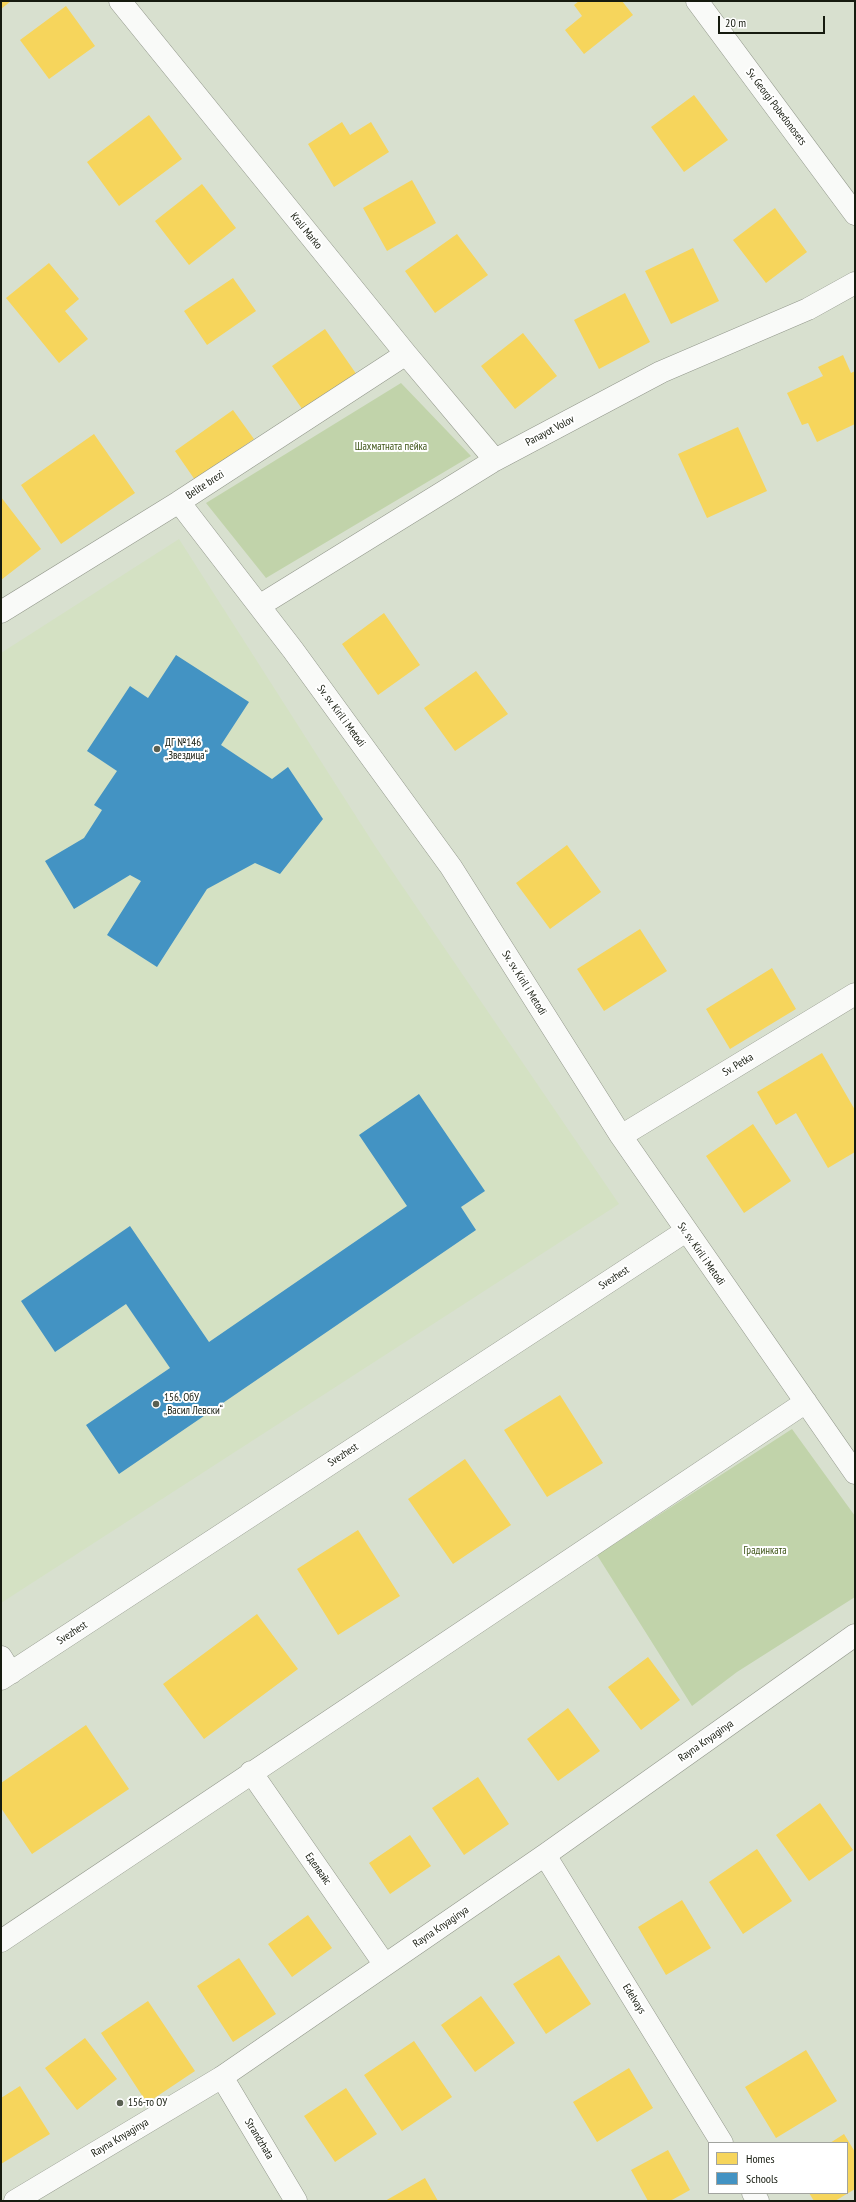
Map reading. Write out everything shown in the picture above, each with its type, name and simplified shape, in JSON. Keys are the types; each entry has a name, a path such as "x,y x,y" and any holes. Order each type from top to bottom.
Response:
{"street":[{"name":"Krali Marko","path":"120,1 406,354 495,460"},
{"name":"Sv. Georgi Pobedonosets","path":"697,1 855,214"},
{"name":"Panayot Volov","path":"259,606 495,460 661,372 808,309 855,283"},
{"name":"Belite brezi","path":"1,612 179,502 406,354"},
{"name":"Sv. sv. Kiril i Metodi","path":"179,502 259,606 451,867 621,1136 686,1232 855,1473"},
{"name":"Sv. Petka","path":"621,1136 855,994"},
{"name":"Svezhest","path":"4,1669 686,1232"},
{"path":"1,1941 251,1772 806,1402"},
{"name":"Rayna Knyaginya","path":"15,2201 222,2077 545,1855 855,1635"},
{"name":"Еделвайс","path":"251,1772 385,1965"},
{"name":"Edelvays","path":"545,1855 721,2142"},
{"name":"Strandzhata","path":"222,2077 296,2201"}],"shaded area":[{"name":"156. ОбУ „Васил Левски“","path":"179,539 375,846 619,1204 1,1603 1,653"}],"green space":[{"name":"Шахматната пейка","path":"401,383 471,456 266,578 206,503"},
{"name":"Градинката","path":"792,1429 855,1516 855,1597 737,1672 692,1706 597,1555"}],"building: Homes":[{"path":"1,1 11,1 1,9"},
{"path":"579,1 622,1 633,15 584,54 565,30 582,16 574,5"},
{"path":"66,6 95,46 49,79 20,40"},
{"path":"694,95 728,140 684,172 651,127"},
{"path":"149,115 182,159 119,206 87,162"},
{"path":"342,122 350,135 371,122 389,152 334,187 308,144"},
{"path":"412,180 436,223 387,251 363,208"},
{"path":"202,184 236,228 189,265 155,221"},
{"path":"775,208 807,252 766,283 733,240"},
{"path":"457,234 488,275 435,313 405,271"},
{"path":"693,248 719,301 671,324 645,271"},
{"path":"49,263 79,299 65,311 88,339 59,363 6,298"},
{"path":"233,278 256,311 207,345 184,311"},
{"path":"625,293 650,342 599,369 574,320"},
{"path":"325,329 357,375 305,413 272,366"},
{"path":"523,333 557,376 515,409 481,366"},
{"path":"843,355 851,373 855,371 855,424 817,442 808,423 802,425 787,393 823,376 818,367"},
{"path":"233,410 254,439 195,480 175,451"},
{"path":"738,427 767,491 707,518 678,454"},
{"path":"94,434 135,493 61,544 21,485"},
{"path":"1,497 41,549 1,580"},
{"path":"384,613 420,665 378,695 342,644"},
{"path":"476,671 508,714 455,751 424,708"},
{"path":"567,845 601,892 550,929 516,883"},
{"path":"640,929 667,971 604,1011 577,969"},
{"path":"772,968 796,1009 730,1049 706,1009"},
{"path":"822,1053 855,1110 855,1152 828,1168 796,1113 776,1125 757,1092"},
{"path":"753,1124 791,1181 744,1213 706,1156"},
{"path":"560,1395 603,1463 547,1497 504,1430"},
{"path":"465,1459 511,1525 453,1564 408,1499"},
{"path":"358,1530 400,1596 338,1635 297,1569"},
{"path":"257,1614 298,1669 204,1739 163,1684"},
{"path":"648,1657 680,1700 641,1730 608,1687"},
{"path":"568,1708 600,1751 558,1781 527,1739"},
{"path":"86,1725 129,1789 32,1854 1,1808 1,1783"},
{"path":"478,1777 509,1824 464,1855 432,1808"},
{"path":"820,1803 853,1850 809,1881 776,1835"},
{"path":"410,1835 431,1866 390,1894 369,1863"},
{"path":"757,1849 792,1901 743,1934 709,1882"},
{"path":"682,1900 711,1948 666,1975 638,1927"},
{"path":"308,1915 332,1948 292,1977 268,1944"},
{"path":"559,1955 591,2004 546,2034 513,1984"},
{"path":"239,1958 276,2014 233,2042 197,1986"},
{"path":"481,1996 515,2043 475,2072 441,2025"},
{"path":"148,2001 195,2071 147,2103 101,2033"},
{"path":"85,2038 117,2079 77,2110 45,2068"},
{"path":"414,2041 452,2097 402,2131 364,2075"},
{"path":"806,2050 837,2101 776,2138 745,2087"},
{"path":"629,2068 653,2108 597,2142 573,2102"},
{"path":"20,2086 50,2134 1,2164 1,2098"},
{"path":"346,2088 377,2134 335,2162 304,2116"},
{"path":"844,2134 855,2152 855,2189 848,2193 848,2142 832,2142"},
{"path":"668,2150 690,2190 670,2201 648,2201 631,2170"},
{"path":"425,2178 438,2201 385,2201"},
{"path":"810,2194 847,2194 835,2201 814,2201"}],"building: Schools":[{"path":"176,655 249,702 221,745 272,779 288,767 323,819 280,874 255,863 207,889 157,967 107,935 141,881 130,875 74,909 45,861 84,838 102,810 94,805 117,771 87,751 130,686 148,698"},
{"path":"419,1094 485,1191 461,1207 476,1230 119,1474 86,1425 170,1368 126,1304 55,1352 21,1301 130,1226 209,1342 407,1206 359,1135"}],"place":[{"name":"ДГ №146 „Звездица“","path":"157,749"},
{"name":"156. ОбУ „Васил Левски“","path":"156,1404"},
{"name":"156-то ОУ","path":"120,2103"}]}
